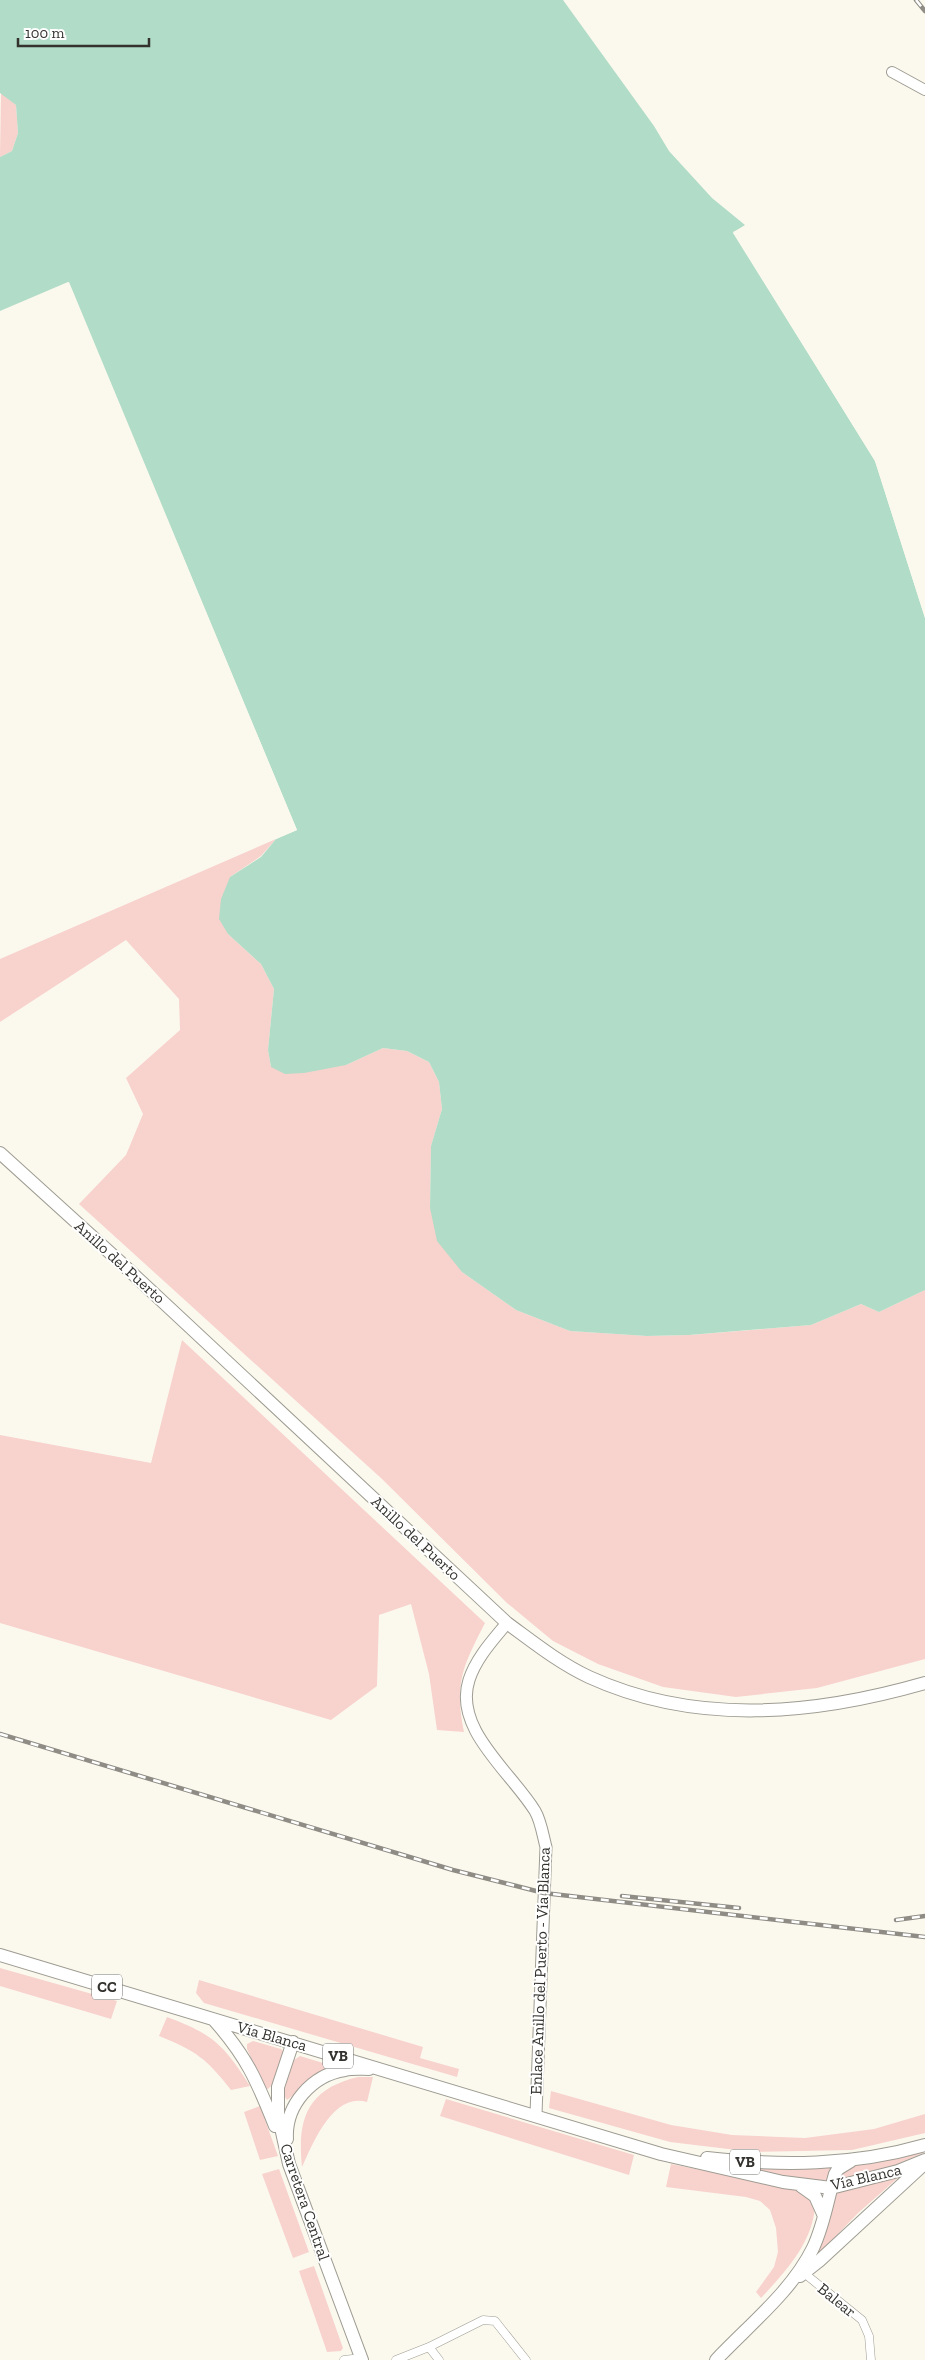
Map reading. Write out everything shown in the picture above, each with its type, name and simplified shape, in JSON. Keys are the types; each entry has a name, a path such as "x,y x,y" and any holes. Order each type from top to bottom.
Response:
{"main road":[{"name":"Anillo del Puerto","path":"0,1154 126,1266 507,1623 543,1649 587,1676 618,1689 683,1705 748,1711 807,1709 834,1705 925,1683"},
{"name":"Enlace Anillo del Puerto - Vía Blanca","path":"507,1623 480,1658 468,1680 466,1706 471,1723 495,1760 536,1813 546,1847 536,2114"},
{"name":"Vía Blanca","path":"0,1955 694,2162 801,2186 831,2188 925,2162"},
{"path":"214,2020 231,2039 250,2067 289,2164"},
{"name":"Carretera Central","path":"293,2042 278,2087 277,2099 289,2164 362,2359"},
{"path":"289,2164 287,2134 289,2123 293,2108 302,2094 316,2081 335,2072 348,2069 383,2070"},
{"name":"Vía Blanca","path":"631,2143 674,2153 732,2161 810,2164 861,2159 925,2145"},
{"path":"784,2289 814,2247 838,2169 850,2162 861,2159"},
{"path":"716,2360 784,2289 925,2162"},
{"path":"801,2186 815,2196 824,2217"}],"street":[{"path":"892,72 925,90"},
{"name":"Balear","path":"804,2273 862,2320 869,2336 872,2360"},
{"path":"396,2360 429,2347 482,2320 495,2321 526,2360"},
{"path":"429,2347 439,2360"},
{"path":"344,2360 362,2359"}],"shaded area":[{"path":"0,0 563,0 654,126 669,151 712,198 745,225 733,233 875,461 925,618 925,1290 879,1312 861,1304 811,1325 689,1335 647,1336 570,1331 516,1310 462,1272 437,1241 430,1208 431,1146 442,1109 439,1082 429,1062 407,1051 383,1048 346,1065 304,1073 285,1074 271,1067 268,1050 274,989 261,964 228,934 219,919 221,899 230,877 261,857 276,839 297,830 68,282 0,311 0,157 12,151 18,133 16,105 0,93"},
{"path":"1,92 16,105 18,133 12,151 0,157"},
{"path":"276,839 261,856 230,877 228,934 261,964 274,989 268,1050 271,1067 346,1065 383,1048 407,1051 429,1062 439,1082 442,1109 431,1146 430,1208 462,1272 516,1310 570,1331 647,1336 690,1335 811,1325 861,1304 879,1312 925,1290 925,1659 817,1688 736,1697 663,1687 598,1664 553,1641 507,1603 382,1479 79,1204 126,1155 143,1114 126,1078 180,1030 179,999 126,940 0,1022 0,959"},
{"path":"182,1340 485,1623 462,1675 460,1700 464,1732 437,1730 429,1674 411,1604 379,1615 377,1686 331,1720 0,1623 0,1435 151,1463"},
{"path":"0,1968 117,2001 111,2019 0,1986"},
{"path":"199,1980 423,2047 420,2058 459,2069 457,2077 204,2003 196,1993"},
{"path":"167,2017 196,2029 216,2042 233,2060 250,2086 231,2090 200,2057 182,2046 159,2036"},
{"path":"253,2041 281,2049 284,2052 273,2084 268,2089 265,2088 247,2049 247,2044"},
{"path":"300,2056 323,2063 326,2070 287,2100 283,2094 294,2060"},
{"path":"358,2077 373,2077 367,2102 355,2101 344,2105 334,2112 318,2133 302,2167 301,2134 309,2108 327,2089"},
{"path":"551,2091 671,2125 732,2135 805,2138 874,2129 925,2114 925,2133 852,2150 753,2152 670,2142 549,2108"},
{"path":"446,2099 634,2155 629,2175 440,2116"},
{"path":"260,2106 278,2156 260,2160 244,2112"},
{"path":"925,2150 925,2152 888,2168 838,2181 839,2175 852,2166 878,2162"},
{"path":"714,2163 830,2168 827,2182 789,2178"},
{"path":"671,2164 802,2190 808,2195 815,2208 808,2234 788,2268 761,2298 756,2292 774,2267 778,2252 776,2228 770,2210 760,2201 746,2197 666,2187"},
{"path":"279,2169 309,2252 293,2258 262,2174"},
{"path":"900,2176 858,2213 811,2262 834,2193"},
{"path":"314,2266 343,2348 341,2351 327,2352 299,2271"}],"pier":[{"path":"748,224 736,233 878,460 925,610 925,618 875,461 733,232"},
{"path":"69,282 297,830 276,839 275,837 294,829 67,285 47,294 46,292"}],"railway":[{"path":"916,0 925,11"},
{"path":"0,1734 453,1870 544,1893 925,1937"},
{"path":"622,1896 739,1908"},
{"path":"896,1920 925,1916"}]}
